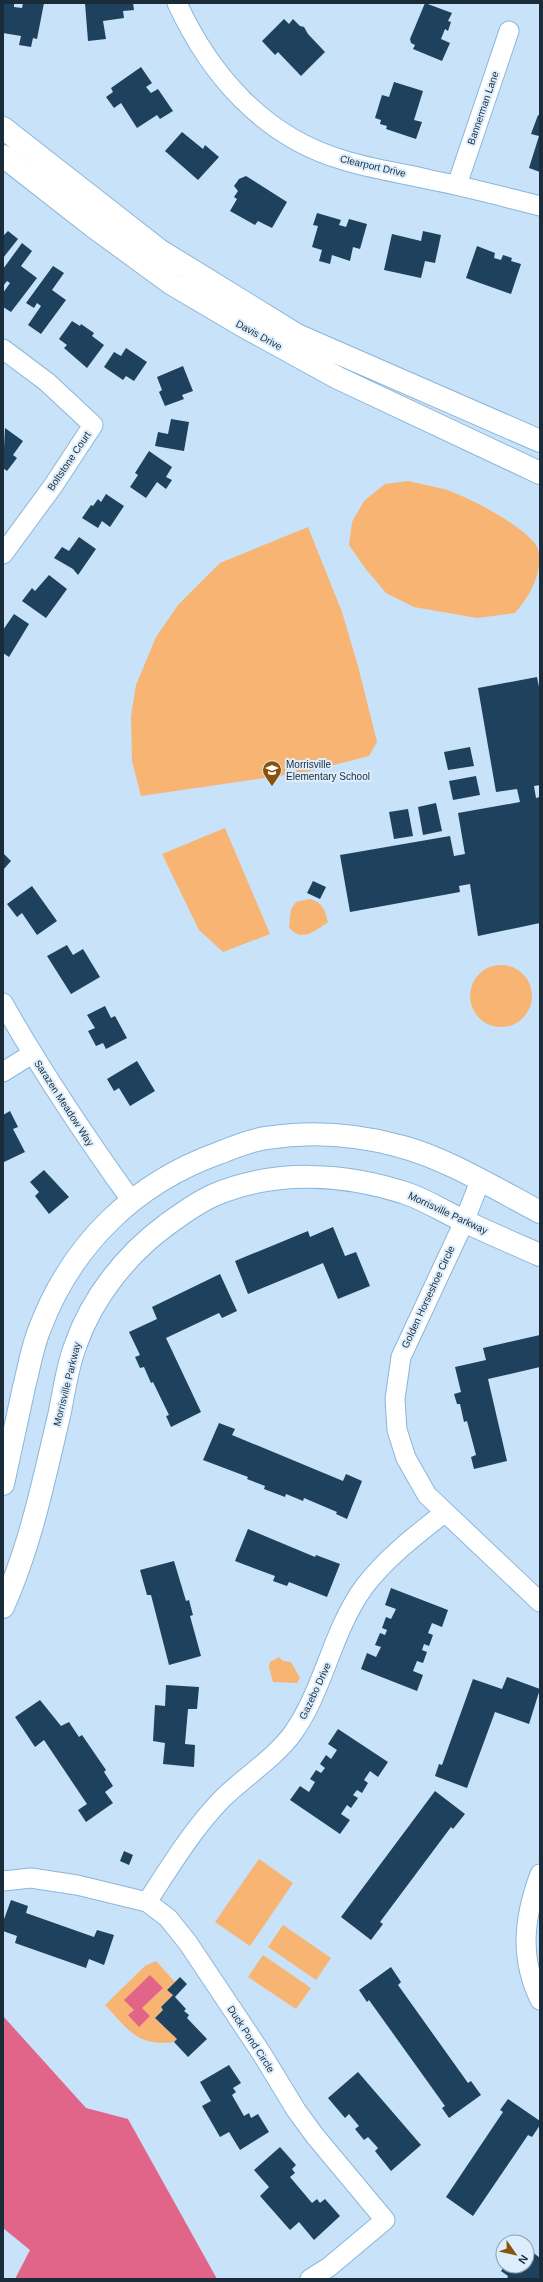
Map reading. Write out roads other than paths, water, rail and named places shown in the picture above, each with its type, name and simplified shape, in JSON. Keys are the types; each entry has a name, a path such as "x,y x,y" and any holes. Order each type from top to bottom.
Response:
{"main road":[{"name":"Davis Drive","path":"3,128 159,250 296,335 540,441"},
{"name":"Davis Drive","path":"3,156 94,227 172,284 238,323 338,378 540,473"},
{"path":"3,1484 39,1329 54,1297 79,1256 101,1228 131,1200 168,1176 206,1158 265,1138 339,1134 400,1146 428,1156 540,1212"},
{"name":"Morrisville Parkway","path":"3,1607 18,1572 32,1531 75,1344 94,1304 118,1271 146,1240 183,1212 213,1195 259,1181 289,1176 330,1178 362,1182 409,1194 464,1222 540,1255"}],"street":[{"name":"Clearport Drive","path":"177,3 204,54 220,76 239,98 279,130 318,151 342,160 457,185 540,206"},
{"name":"Bannerman Lane","path":"457,185 509,31"},
{"name":"Boltstone Court","path":"3,349 47,382 93,425 53,486 3,554"},
{"name":"Sarazen Meadow Way","path":"3,1003 32,1054 88,1141 131,1200"},
{"path":"3,1072 32,1054"},
{"name":"Golden Horseshoe Circle","path":"480,1181 464,1222 404,1346 395,1399 398,1430 406,1458 426,1495 540,1602"},
{"name":"Gazebo Drive","path":"147,1902 198,1824 222,1798 291,1735 311,1702 350,1613 364,1587 394,1554 444,1513"},
{"path":"540,1874 529,1903 526,1941 527,1959 540,2000"},
{"name":"Duck Pond Circle","path":"3,1881 31,1878 77,1885 147,1902 168,1918 188,1943 262,2054 296,2110 314,2136 385,2220 329,2267 310,2279"}],"place":[{"name":"Morrisville Elementary School","path":"272,787"}]}
